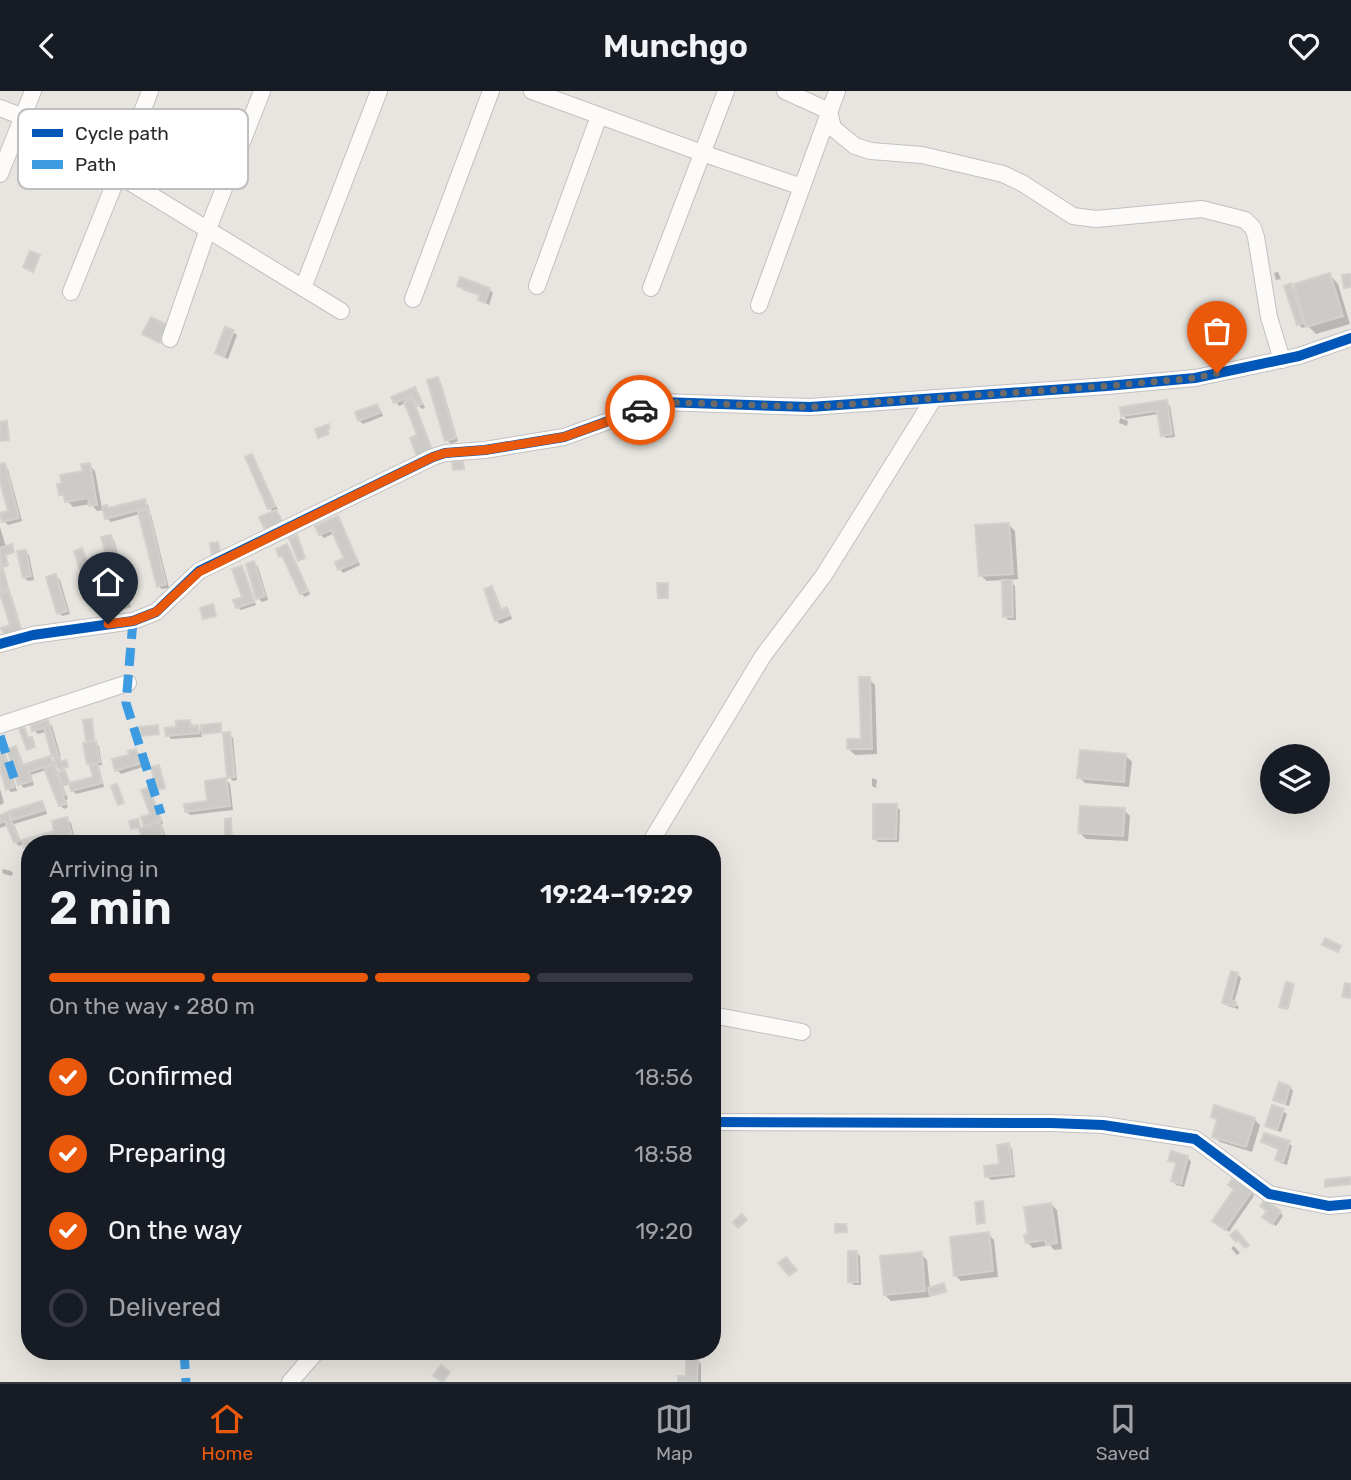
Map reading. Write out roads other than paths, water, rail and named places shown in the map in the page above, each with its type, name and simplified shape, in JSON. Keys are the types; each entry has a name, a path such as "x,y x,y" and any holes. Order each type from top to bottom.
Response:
{"street":[{"path":"26,109 33,91"},
{"path":"143,109 150,91"},
{"path":"248,127 262,91"},
{"path":"303,288 379,91"},
{"path":"413,299 491,91"},
{"path":"532,91 802,187"},
{"path":"651,288 726,91"},
{"path":"785,91 829,111"},
{"path":"759,305 837,91"},
{"path":"0,108 18,115"},
{"path":"829,111 833,128 855,146 871,151 922,155 1003,174 1073,216 1096,219 1202,209 1245,220 1253,228 1256,237 1269,317 1282,360"},
{"path":"537,286 599,115"},
{"path":"0,174 18,129"},
{"path":"72,292 112,189"},
{"path":"141,189 341,311"},
{"path":"170,339 224,189"},
{"path":"0,644 33,635 133,621 156,612 199,572 433,457 445,453 485,450 564,437 661,402 810,407 1195,378 1299,356 1351,338"},
{"path":"655,835 763,656 824,575 934,398"},
{"path":"0,725 128,683"},
{"path":"721,1016 802,1032"},
{"path":"721,1122 1103,1125 1195,1139 1269,1194 1329,1206 1351,1204"},
{"path":"290,1382 309,1360"}]}
